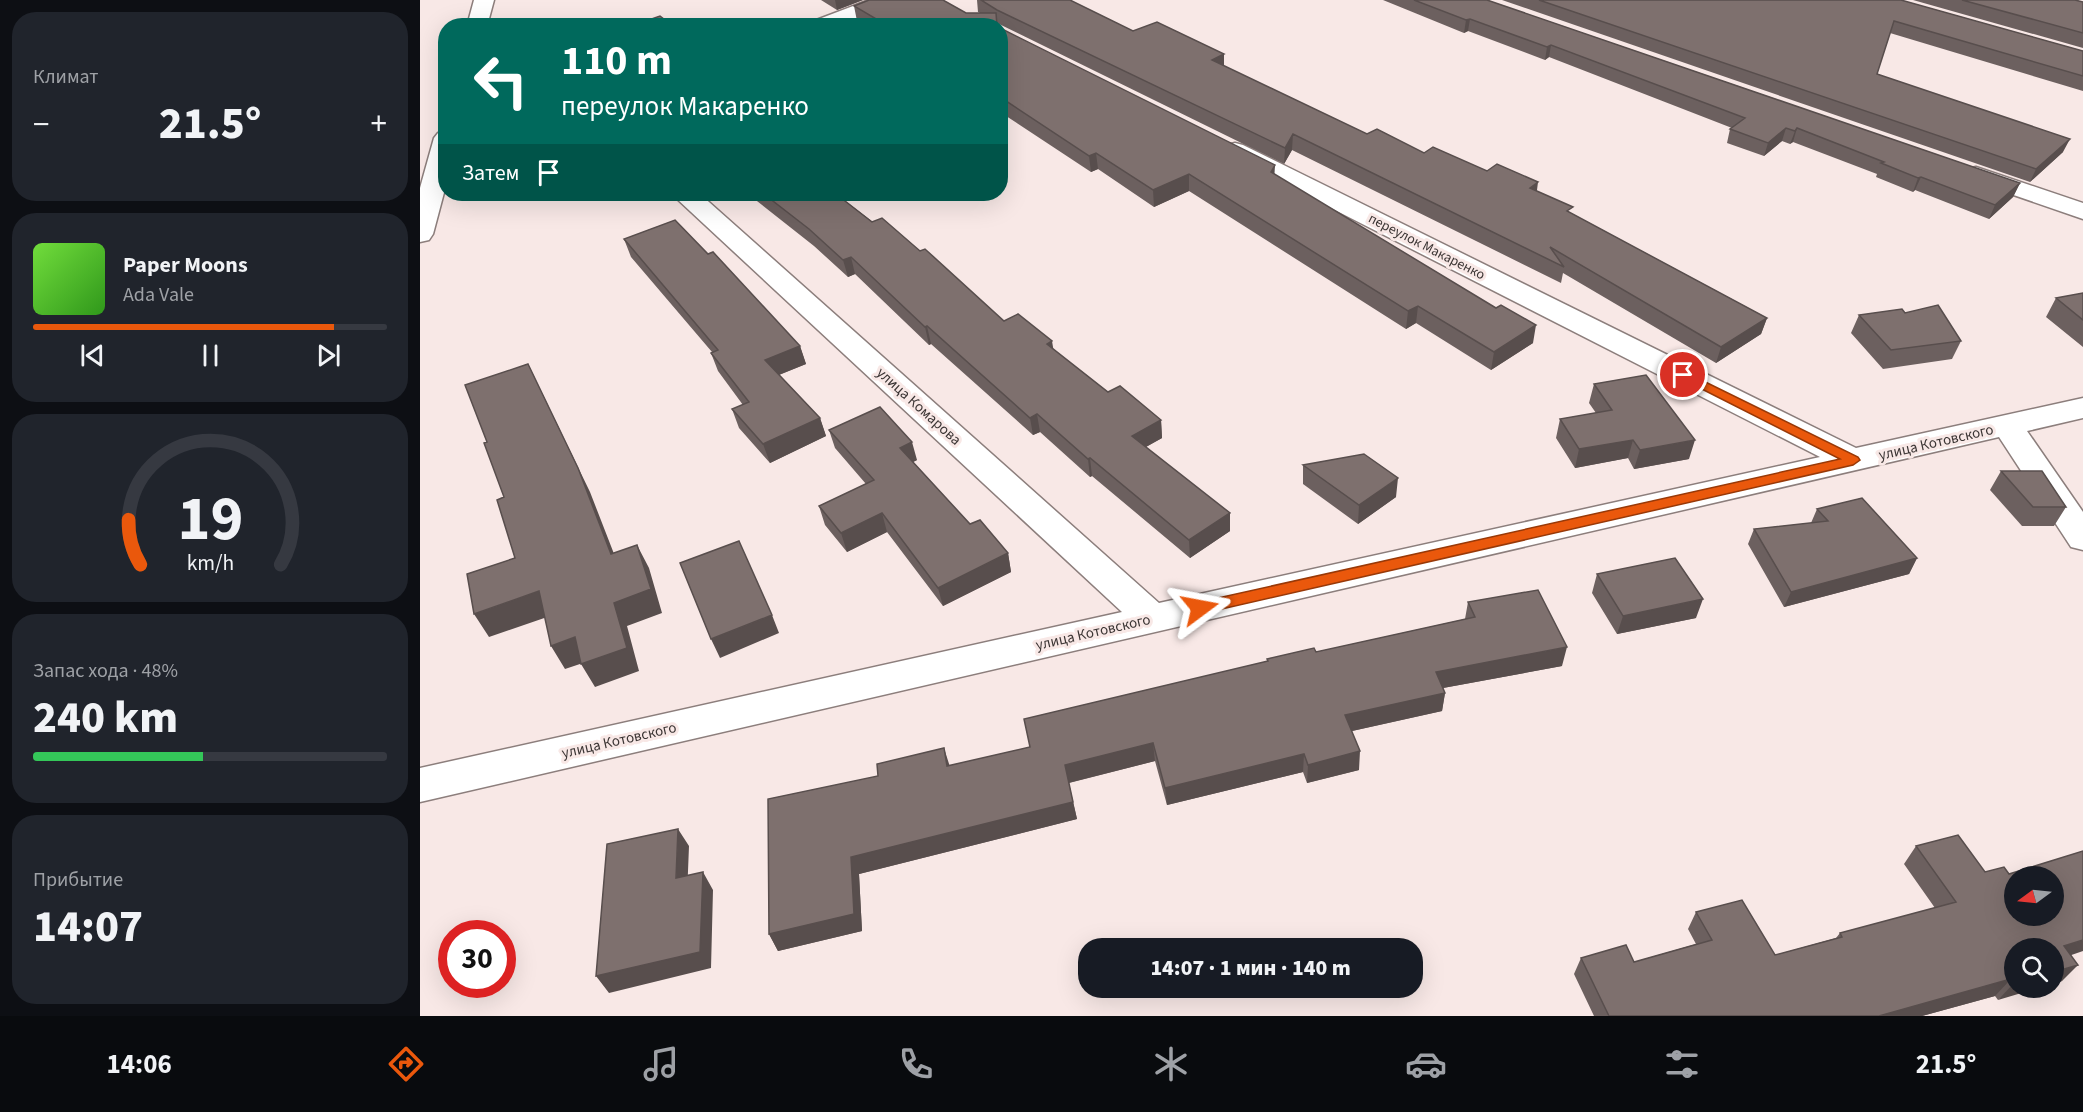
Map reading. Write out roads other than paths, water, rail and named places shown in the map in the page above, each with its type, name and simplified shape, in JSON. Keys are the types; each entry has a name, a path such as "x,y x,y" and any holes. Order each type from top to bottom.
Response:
{"street":[{"path":"479,18 484,0"},
{"path":"840,18 888,0"},
{"name":"переулок Макаренко","path":"1214,139 1853,460"},
{"path":"1959,168 2083,211"},
{"path":"420,234 438,176"},
{"name":"улица Комарова","path":"694,201 1153,619"},
{"name":"улица Котовского","path":"420,785 2083,408"},
{"path":"2007,425 2083,538"}]}
